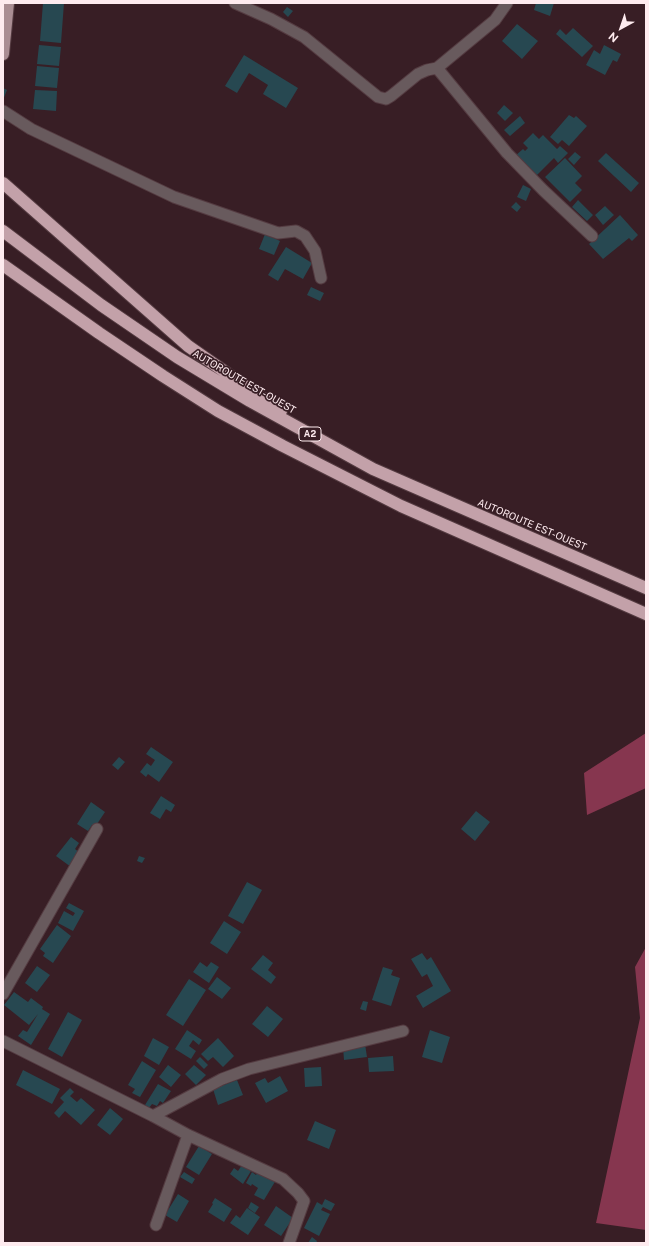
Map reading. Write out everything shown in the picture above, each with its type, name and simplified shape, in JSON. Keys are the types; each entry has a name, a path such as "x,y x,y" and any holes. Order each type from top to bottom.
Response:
{"highway":[{"path":"3,183 188,346 332,446"},
{"name":"AUTOROUTE EST-OUEST","path":"3,231 101,305 177,357 250,401 373,469 646,588"},
{"name":"A2","path":"3,265 59,306 157,372 218,411 276,443 401,506 646,614"}],"main road":[{"path":"3,54 8,3"}],"street":[{"path":"235,3 271,19 304,37 378,97 386,99 418,74 437,68 495,20 508,3"},
{"path":"437,68 507,153 543,190 592,236"},
{"path":"3,111 31,130 174,196 278,232 296,231 305,236 315,251 321,278"},
{"path":"3,994 97,829"},
{"path":"153,1116 222,1079 249,1069 403,1031"},
{"path":"3,1041 188,1135 283,1179 298,1193 304,1202 289,1243"},
{"path":"156,1225 188,1135"}],"shaded area":[{"path":"646,733 646,788 587,815 584,773"},
{"path":"646,947 646,1230 596,1223 640,1018 635,967"}],"building":[{"path":"43,3 64,3 61,43 40,41"},
{"path":"536,3 554,3 550,16 534,10"},
{"path":"287,7 293,11 288,17 283,12"},
{"path":"517,24 538,41 522,59 502,41"},
{"path":"573,28 593,46 582,57 556,34 560,29 566,35"},
{"path":"39,45 61,47 59,66 37,64"},
{"path":"604,45 621,54 617,62 613,60 605,75 586,65 594,50 600,54"},
{"path":"244,55 298,88 286,108 263,94 268,85 249,73 237,93 225,86"},
{"path":"37,66 59,68 57,88 35,86"},
{"path":"3,88 7,90 3,100"},
{"path":"35,90 57,91 56,111 33,109"},
{"path":"504,105 513,113 505,121 497,113"},
{"path":"569,115 574,118 576,116 587,126 569,146 562,140 558,144 550,137"},
{"path":"520,116 525,123 510,136 504,130"},
{"path":"533,133 539,139 543,135 557,149 560,146 568,153 558,163 554,158 536,176 515,156 523,149 525,151 528,148 523,143"},
{"path":"575,152 581,157 574,165 568,159"},
{"path":"606,153 639,183 631,192 598,161"},
{"path":"565,158 582,176 575,183 582,190 570,202 545,177"},
{"path":"523,185 531,189 526,201 517,197"},
{"path":"578,200 593,215 587,221 572,207"},
{"path":"516,202 521,207 517,212 511,207"},
{"path":"605,206 614,215 603,225 595,215"},
{"path":"620,215 638,235 632,241 629,238 603,259 589,244"},
{"path":"265,234 280,241 274,255 259,249"},
{"path":"286,247 312,263 303,279 285,269 278,281 268,275"},
{"path":"311,287 324,293 320,301 307,295"},
{"path":"151,747 173,762 159,782 148,774 146,777 140,772 147,763 151,766 155,760 146,754"},
{"path":"119,757 125,762 118,770 112,765"},
{"path":"161,796 175,805 171,812 166,809 160,819 150,813"},
{"path":"91,802 105,812 95,827 92,825 88,831 77,824"},
{"path":"476,811 490,822 475,841 461,829"},
{"path":"71,837 79,843 75,849 81,854 71,867 56,856"},
{"path":"139,856 145,858 142,863 137,861"},
{"path":"247,882 262,890 243,924 228,916"},
{"path":"69,903 84,911 73,931 58,923 64,911 73,916 75,913 66,908"},
{"path":"224,921 241,932 227,954 210,943"},
{"path":"57,925 71,936 53,963 43,956 45,953 40,949"},
{"path":"422,953 427,960 431,957 451,991 423,1008 416,996 433,986 427,974 422,977 411,959"},
{"path":"263,955 273,963 268,970 276,977 271,984 251,969"},
{"path":"200,962 207,967 211,962 219,967 209,983 193,972"},
{"path":"37,966 50,975 37,992 25,983"},
{"path":"383,967 393,970 391,975 400,978 391,1006 372,1000"},
{"path":"217,977 231,988 222,999 208,989"},
{"path":"189,979 206,990 183,1026 166,1015"},
{"path":"14,992 28,1002 31,998 43,1007 42,1009 50,1014 31,1045 18,1036 23,1030 27,1032 38,1014 29,1025 4,1005"},
{"path":"363,1001 368,1002 366,1011 360,1009"},
{"path":"267,1006 283,1019 268,1037 252,1024"},
{"path":"68,1012 82,1020 62,1057 48,1049"},
{"path":"187,1030 202,1040 199,1045 193,1040 189,1046 196,1051 191,1059 175,1049"},
{"path":"430,1030 450,1037 442,1063 422,1057"},
{"path":"153,1038 169,1047 159,1065 144,1056"},
{"path":"218,1038 234,1056 223,1067 213,1057 208,1061 201,1054"},
{"path":"365,1044 367,1057 344,1060 343,1047"},
{"path":"393,1056 394,1071 369,1072 368,1058"},
{"path":"200,1057 208,1065 204,1069 196,1061"},
{"path":"142,1061 156,1070 140,1097 132,1093 135,1089 128,1085"},
{"path":"168,1065 181,1075 171,1087 159,1077"},
{"path":"194,1065 206,1075 196,1085 185,1074"},
{"path":"321,1067 322,1086 305,1087 304,1068"},
{"path":"23,1070 60,1089 52,1104 16,1085"},
{"path":"280,1076 288,1091 266,1103 255,1083 265,1078 268,1083"},
{"path":"237,1080 243,1095 218,1105 213,1089"},
{"path":"158,1084 171,1091 163,1103 160,1101 157,1106 152,1104 149,1108 145,1105"},
{"path":"70,1088 74,1092 70,1096 77,1102 81,1098 95,1110 81,1125 65,1111 59,1118 54,1113 64,1102 60,1098"},
{"path":"110,1108 123,1119 110,1135 97,1125"},
{"path":"315,1121 336,1130 329,1149 307,1140"},
{"path":"199,1146 212,1154 199,1175 186,1167"},
{"path":"242,1165 251,1171 243,1184 230,1174 234,1168 238,1171"},
{"path":"259,1169 276,1180 264,1200 254,1195 258,1188 252,1184 251,1186 246,1183 252,1172 256,1175"},
{"path":"184,1172 195,1179 192,1184 180,1177"},
{"path":"178,1194 189,1201 177,1222 165,1215"},
{"path":"215,1198 232,1209 224,1222 208,1212"},
{"path":"325,1199 335,1204 331,1211 323,1207 321,1210 330,1214 319,1236 304,1228 317,1202 322,1205"},
{"path":"251,1202 259,1207 255,1213 248,1208"},
{"path":"276,1206 293,1218 281,1236 264,1225"},
{"path":"247,1208 260,1217 248,1235 230,1223 236,1215 240,1218"},
{"path":"312,1237 317,1241 316,1243 308,1243"}]}
